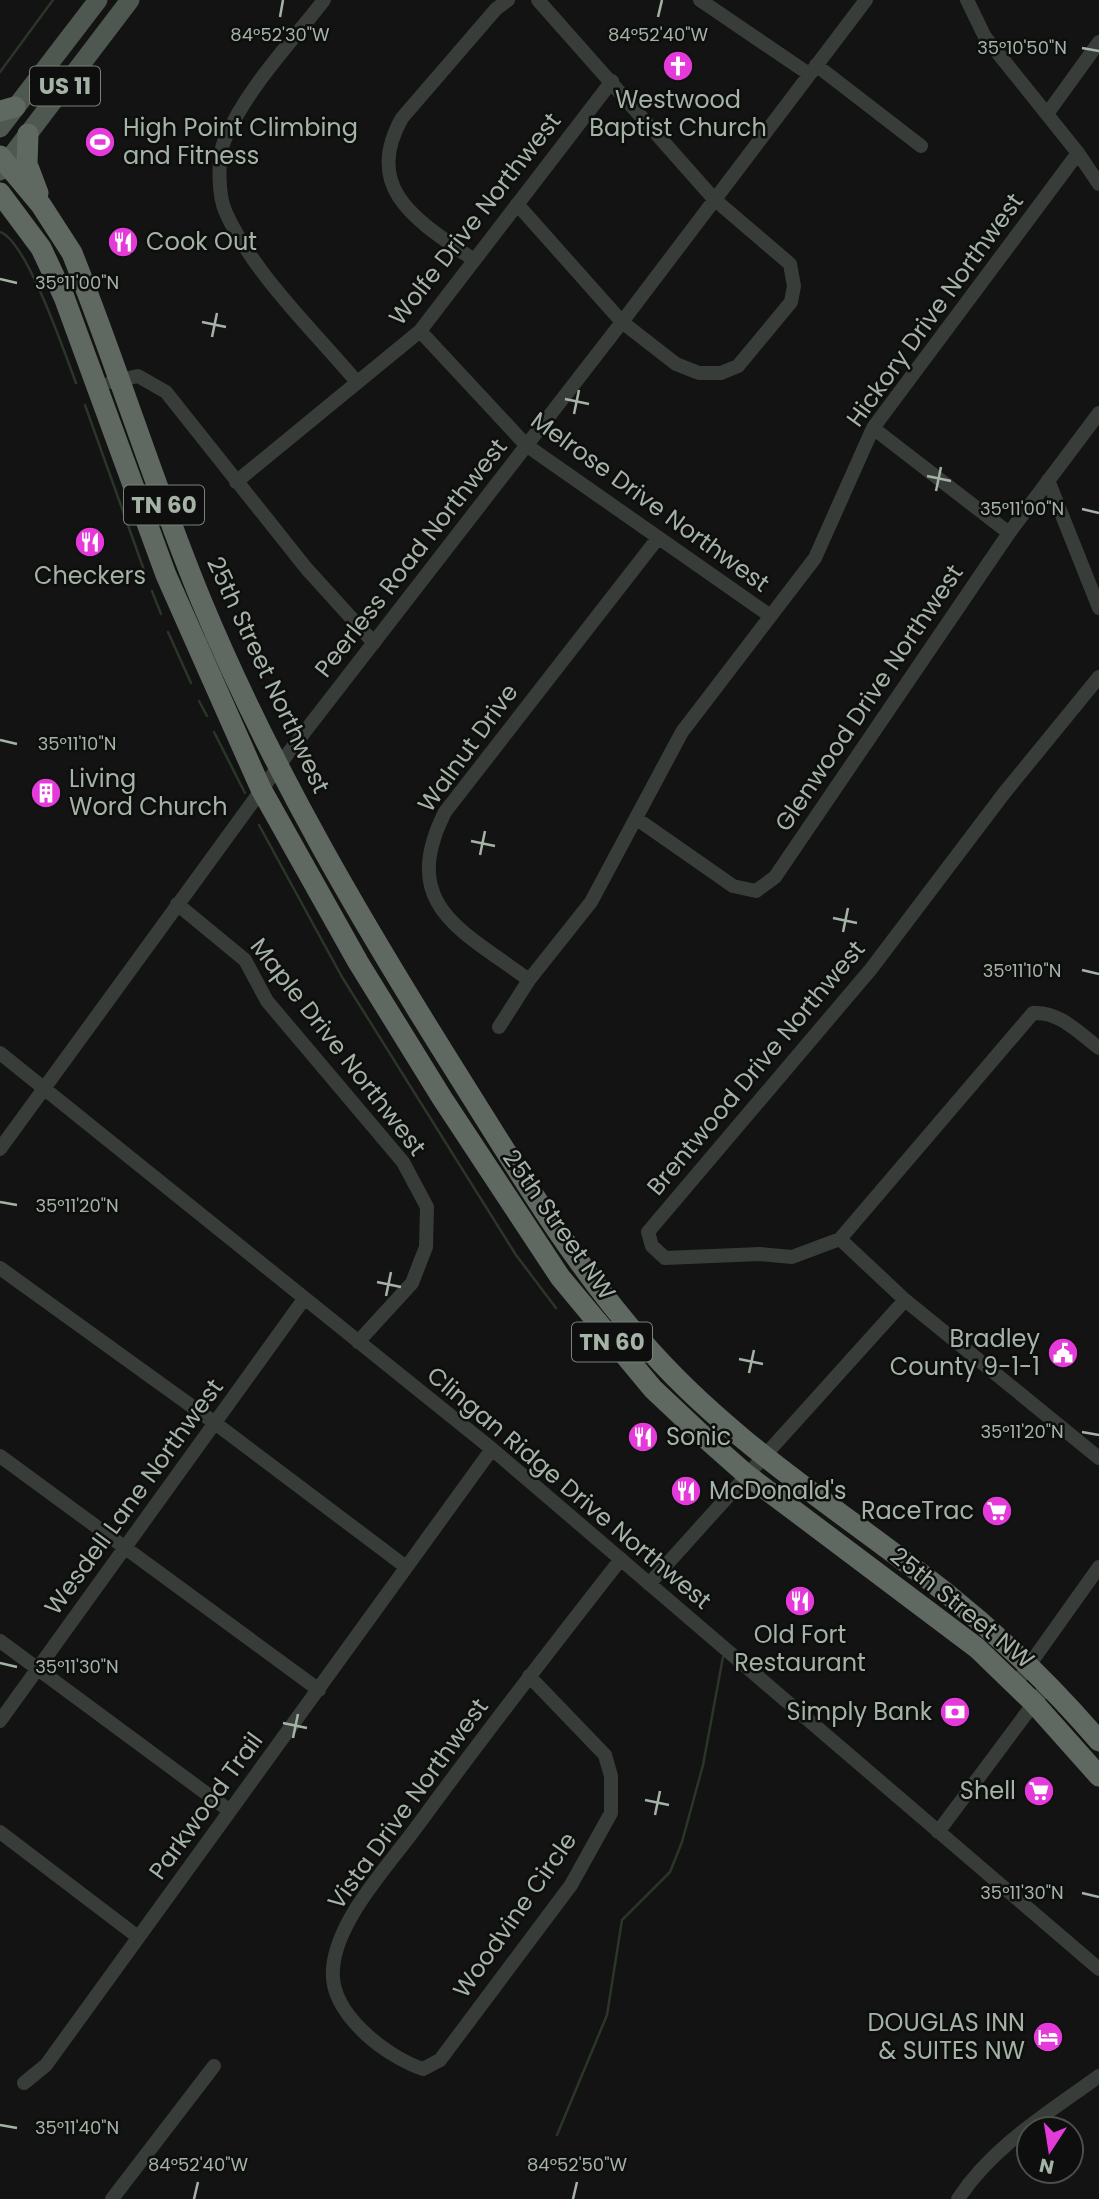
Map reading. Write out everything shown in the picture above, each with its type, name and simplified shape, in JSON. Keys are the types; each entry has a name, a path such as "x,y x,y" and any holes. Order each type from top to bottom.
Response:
{"highway":[{"path":"28,134 25,152 27,164 41,205"},
{"name":"25th Street Northwest","path":"2,164 41,205 72,253 201,599 278,766 358,910"},
{"name":"25th Street Northwest","path":"0,193 41,248 64,297 166,575 261,789"},
{"path":"0,216 24,222"},
{"name":"25th Street NW","path":"261,789 358,962 442,1098 560,1277 653,1389 747,1475 968,1641 1034,1703 1099,1776"},
{"name":"25th Street NW","path":"358,910 541,1209 591,1279 641,1342 699,1400 763,1457 945,1592 1029,1663 1099,1741"}],"main road":[{"name":"US 11","path":"0,128 8,109 97,0"},
{"name":"US 11","path":"2,164 130,0"}],"street":[{"path":"97,0 118,16"},
{"path":"324,0 245,103 224,141 220,170 224,210 249,255 356,381"},
{"path":"474,260 417,220 393,191 387,167 391,138 402,118 496,9 508,0"},
{"path":"517,204 622,322 676,364 699,373 722,373 738,366 782,317 790,302 794,286 790,264 714,200 538,0"},
{"path":"700,0 813,70 920,146"},
{"name":"Peerless Road Northwest","path":"0,1149 278,766 622,322 866,0"},
{"path":"967,0 985,37 1079,153 1099,184"},
{"path":"1047,114 1099,41"},
{"name":"Wolfe Drive Northwest","path":"236,482 420,331 612,81"},
{"name":"Hickory Drive Northwest","path":"499,1027 529,980 591,902 682,732 815,558 873,428 1079,153"},
{"name":"Melrose Drive Northwest","path":"420,331 526,445 769,615"},
{"path":"96,386 138,376 166,392 236,482 374,643"},
{"name":"Glenwood Drive Northwest","path":"637,819 733,886 756,891 775,877 1009,533 1099,413"},
{"path":"873,428 1009,533"},
{"path":"1048,480 1099,608"},
{"name":"Walnut Drive","path":"529,980 450,921 435,903 428,859 434,835 446,812 658,538"},
{"name":"Brentwood Drive Northwest","path":"840,1239 792,1257 760,1254 664,1258 652,1246 648,1232 871,970 1005,792 1099,677"},
{"name":"Maple Drive Northwest","path":"177,904 213,930 245,960 267,1001 403,1162 426,1207 426,1247 412,1283 358,1342"},
{"path":"1099,1048 1060,1018 1047,1012 1033,1013 840,1239 905,1300 1099,1458"},
{"name":"Clingan Ridge Drive Northwest","path":"0,1053 492,1450 1099,1969"},
{"path":"0,1268 215,1423 406,1567"},
{"name":"Wesdell Lane Northwest","path":"0,1721 304,1299"},
{"path":"649,1584 905,1300"},
{"name":"Parkwood Trail","path":"24,2083 46,2065 492,1450"},
{"path":"0,1456 319,1690"},
{"name":"Vista Drive Northwest","path":"422,2069 410,2065 354,2024 336,1997 332,1970 338,1945 353,1915 529,1676 621,1559"},
{"path":"1015,1685 1099,1567"},
{"path":"0,1641 230,1811"},
{"name":"Woodvine Circle","path":"422,2069 440,2060 571,1885 611,1813 611,1776 605,1755 529,1676"},
{"path":"938,1832 1049,1683"},
{"path":"0,1832 138,1937"},
{"path":"112,2199 214,2066"},
{"path":"958,2199 975,2173 1010,2141 1099,2076"}],"waterway":[{"path":"0,72 53,0"},
{"path":"0,232 11,240 33,276 76,383"},
{"path":"85,405 144,570"},
{"path":"152,591 161,614"},
{"path":"168,632 191,683"},
{"path":"199,701 207,716"},
{"path":"214,732 245,793"},
{"path":"259,825 342,977 516,1255 556,1308"},
{"path":"557,2135 607,2015 622,1920 670,1872 682,1842 703,1765 723,1657"}],"place":[{"name":"Westwood Baptist Church","path":"678,66"},
{"name":"High Point Climbing and Fitness","path":"100,142"},
{"name":"Cook Out","path":"123,242"},
{"name":"Checkers","path":"90,542"},
{"name":"Living Word Church","path":"46,793"},
{"name":"Bradley County 9-1-1","path":"1063,1353"},
{"name":"Sonic","path":"643,1437"},
{"name":"McDonald's","path":"686,1491"},
{"name":"RaceTrac","path":"997,1511"},
{"name":"Old Fort Restaurant","path":"800,1601"},
{"name":"Simply Bank","path":"955,1712"},
{"name":"Shell","path":"1039,1791"},
{"name":"DOUGLAS INN & SUITES NW","path":"1048,2037"}]}
